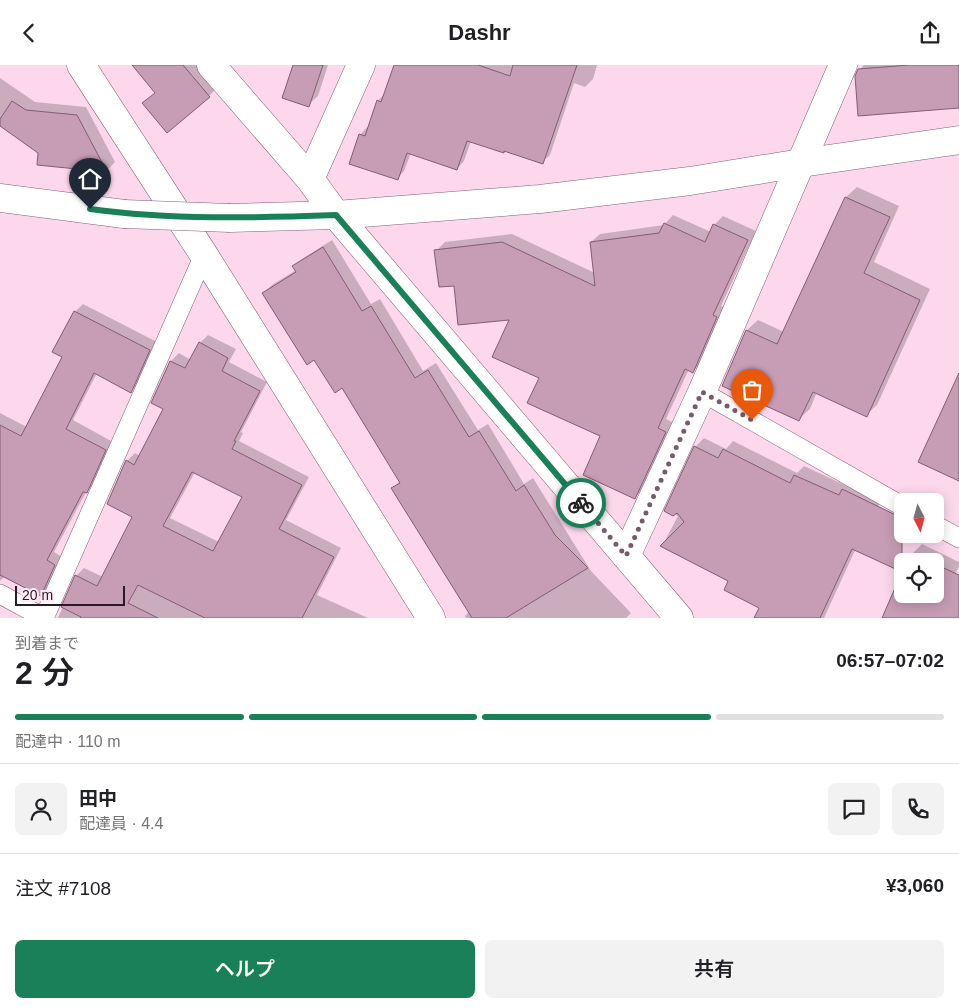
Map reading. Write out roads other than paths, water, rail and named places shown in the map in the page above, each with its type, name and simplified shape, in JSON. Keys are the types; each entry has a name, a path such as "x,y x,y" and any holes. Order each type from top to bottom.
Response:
{"street":[{"path":"81,65 204,255 431,618"},
{"path":"211,65 310,179 336,215 679,618"},
{"path":"310,179 362,65"},
{"path":"626,556 702,392 843,65"},
{"path":"0,199 124,214 230,218 336,215 540,199 690,181 959,141"}],"lane":[{"path":"0,594 18,611 44,618 204,255"},
{"path":"702,392 894,501"},
{"path":"944,530 959,538"}]}
